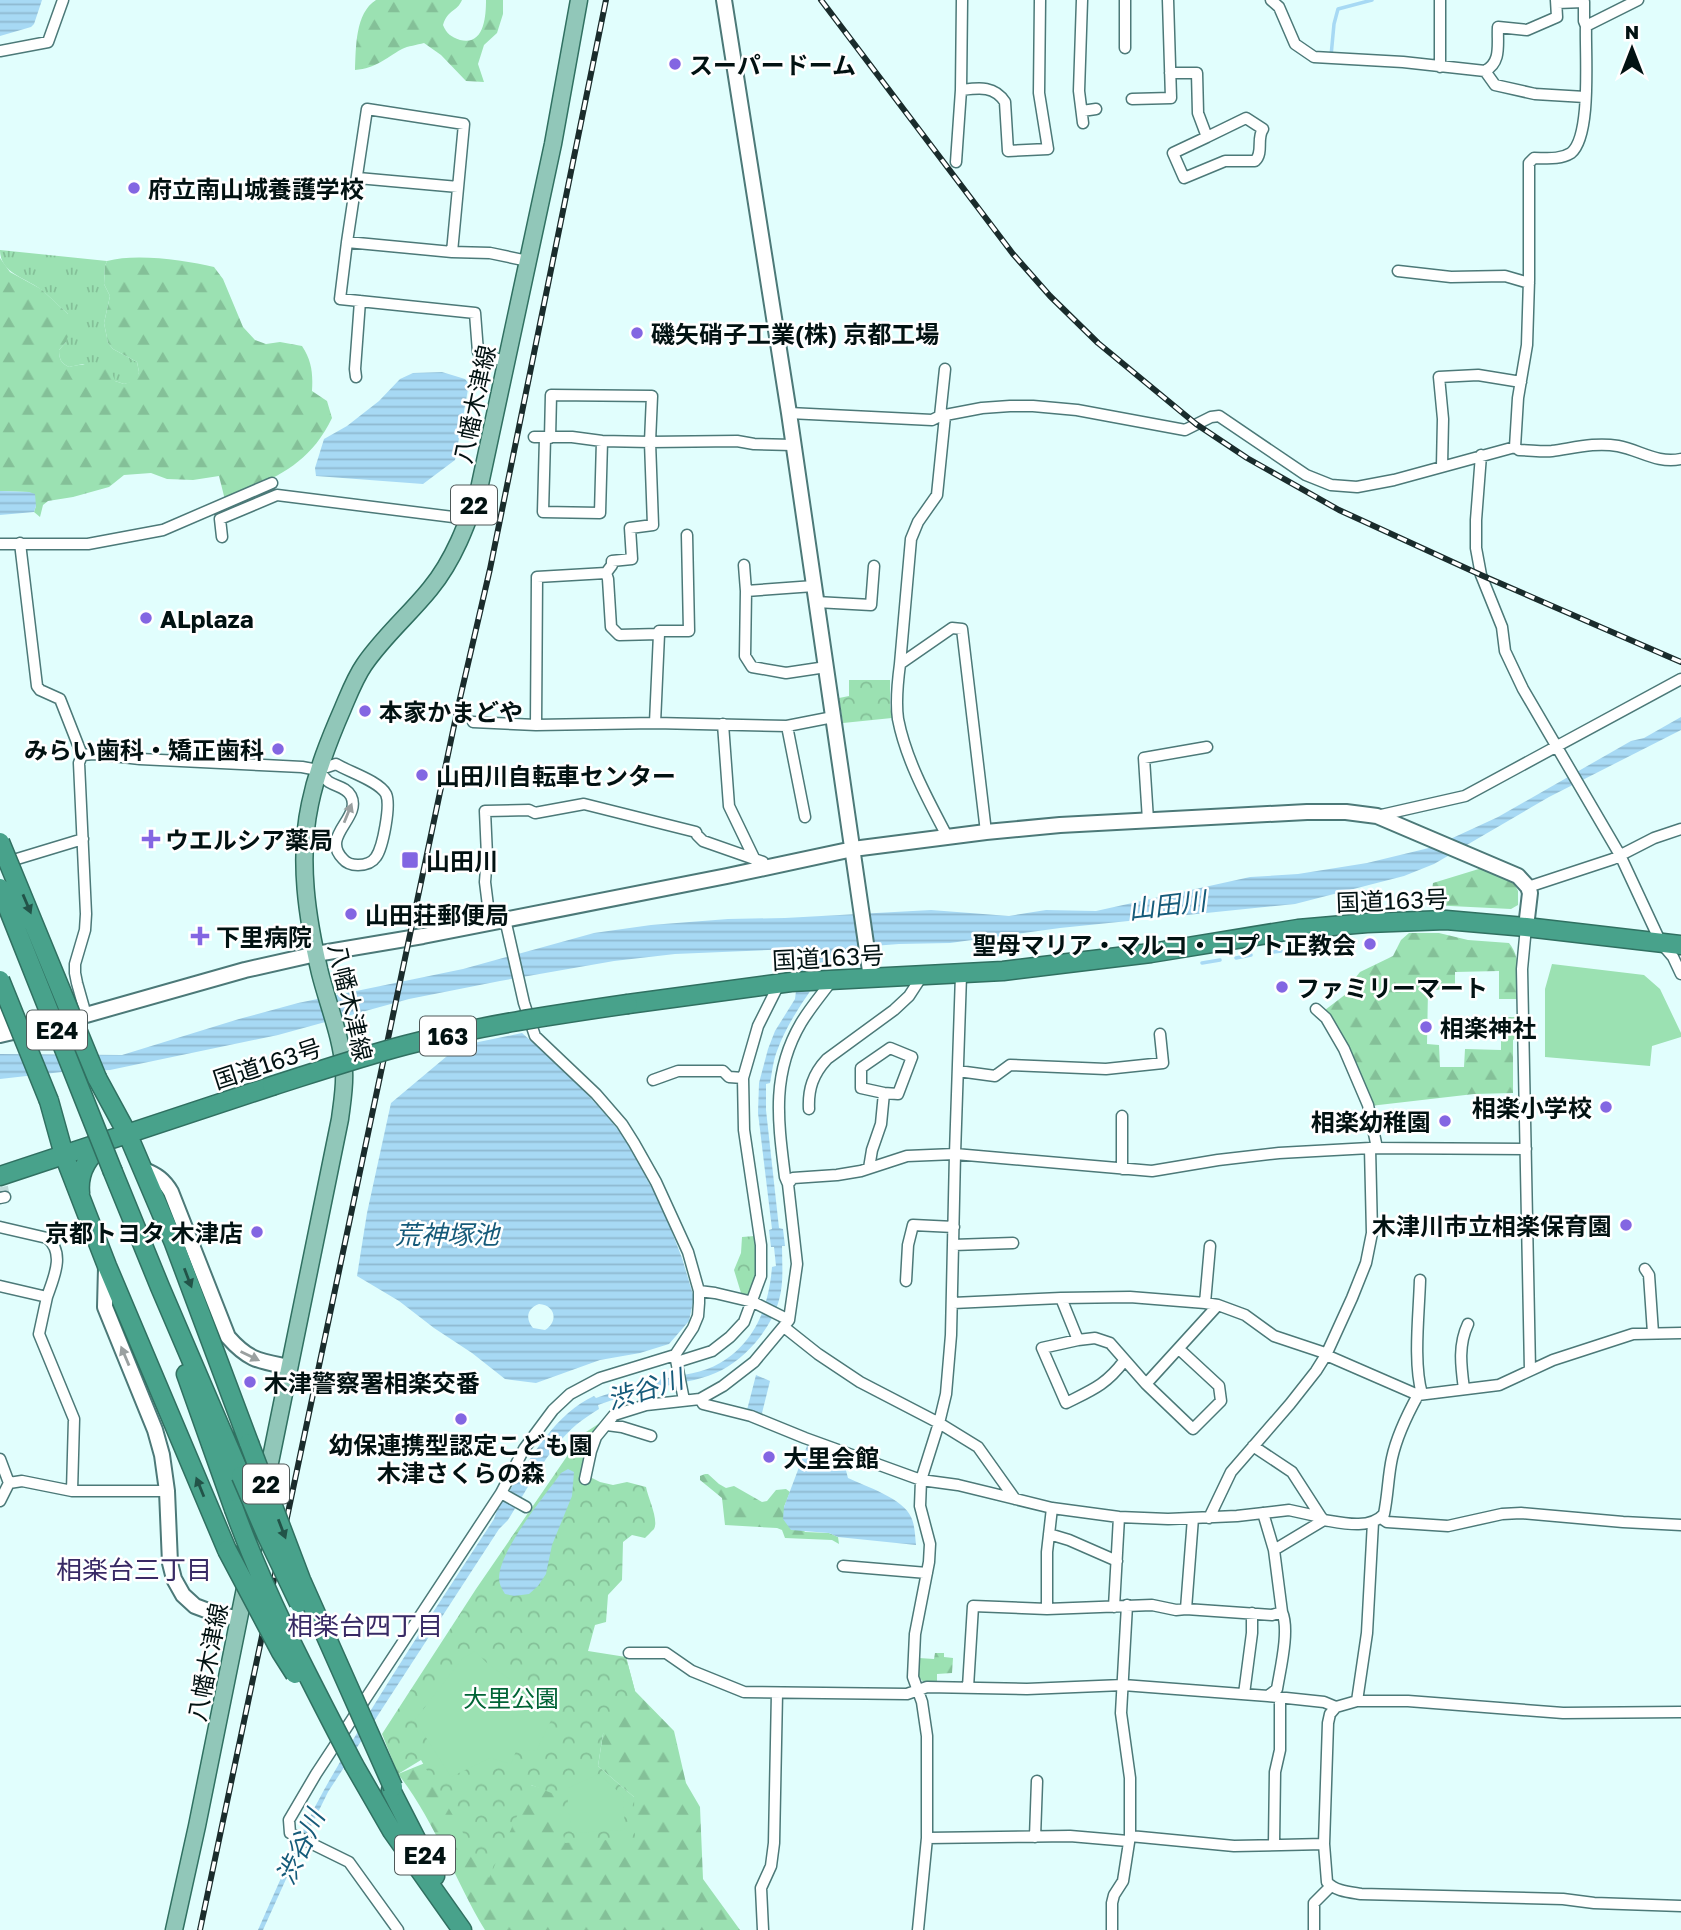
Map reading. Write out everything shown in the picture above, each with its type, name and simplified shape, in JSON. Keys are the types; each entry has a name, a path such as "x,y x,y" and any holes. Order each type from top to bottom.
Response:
{"highway":[{"path":"0,842 97,1078 105,1104 128,1135 183,1265 306,1591 392,1789"},
{"name":"E24","path":"0,888 160,1287 271,1545 459,1925"},
{"name":"国道163号","path":"13,1172 272,1086 409,1044 520,1020 785,982 961,975 1102,959 1298,929 1446,920 1681,945"},
{"path":"0,980 52,1110 53,1131 47,1146 13,1172"},
{"path":"79,1194 86,1148 105,1104"},
{"path":"52,1110 86,1148 123,1151 130,1154 142,1167"},
{"path":"142,1167 141,1154 147,1139 166,1122"},
{"path":"86,1148 79,1194 227,1550 281,1653 354,1765"},
{"path":"13,1172 40,1169 56,1173 79,1194"},
{"name":"E24","path":"160,1287 194,1399 234,1509 285,1630 379,1809 459,1925"}],"main road":[{"name":"八幡木津線","path":"174,1930 340,1119 344,1073 307,909 304,863 309,806 329,741 362,668 381,642 432,587 455,551 469,519 479,489 553,144 579,0"}],"street":[{"path":"0,51 48,42 63,0"},
{"path":"724,0 789,413 871,978"},
{"path":"956,162 961,90 962,0"},
{"path":"961,90 983,88 1002,97 1005,102 1008,151 1048,149 1039,93 1040,0"},
{"path":"1082,0 1079,90 1083,123"},
{"path":"1125,0 1125,48"},
{"path":"1132,99 1171,99 1168,0"},
{"path":"1271,0 1278,5 1295,44 1314,57 1403,62 1485,71 1496,61 1498,27 1527,30 1557,17 1556,1 1584,2 1586,97 1581,138 1574,150 1564,156 1534,158 1529,163 1527,345 1518,398 1515,447"},
{"path":"1440,0 1440,66"},
{"path":"1586,26 1639,0"},
{"path":"1485,71 1494,85 1535,94 1586,97"},
{"path":"1170,73 1197,73 1198,113 1207,137"},
{"path":"452,252 464,124 367,109 340,299 475,313 478,352 483,356 507,361"},
{"path":"1082,111 1096,109"},
{"path":"1245,118 1263,129 1260,133 1260,156 1255,161 1225,161 1185,178 1173,153 1207,137 1245,118"},
{"path":"358,178 458,187"},
{"path":"347,242 490,253 528,261"},
{"path":"1398,271 1451,277 1505,276 1529,283"},
{"path":"356,377 360,301"},
{"path":"945,369 937,495 918,522 911,539 897,684 898,719 912,762 947,836"},
{"path":"1442,466 1443,419 1439,377 1478,375 1521,382"},
{"path":"536,725 537,577 606,573 612,561 632,559 631,528 653,525 650,442 652,396 551,395 543,438 543,512 600,513 602,441"},
{"path":"789,413 932,420 982,408 1033,406 1077,410 1185,430 1211,417 1219,416 1306,475 1344,487 1374,484 1515,447 1519,450 1551,451 1575,446 1605,445 1628,448 1657,459 1681,459"},
{"path":"543,438 793,445"},
{"path":"1481,455 1476,548 1481,575 1502,626 1505,650 1523,689 1620,855 1661,943 1673,957 1681,974"},
{"path":"0,544 88,544 163,530 272,483"},
{"path":"222,537 220,519 277,495 469,519"},
{"path":"655,723 659,631 689,631 687,535"},
{"path":"20,543 37,686 60,699 82,755 79,763 86,914 75,973 86,1015"},
{"path":"744,565 745,656 752,667 786,673 826,667"},
{"path":"817,602 872,606 874,566"},
{"path":"606,573 611,627 614,632 619,635 659,635"},
{"path":"746,591 814,586"},
{"path":"900,664 948,630 962,629 986,832"},
{"path":"1377,816 1465,796 1559,752 1681,679"},
{"path":"473,722 536,725 655,723 787,726 833,717"},
{"path":"723,724 729,806 760,864"},
{"path":"787,726 805,817"},
{"path":"1148,820 1144,758 1207,747"},
{"path":"82,755 318,770 336,764 379,786 386,793 387,815 381,845 375,859 367,864 348,863 337,851 338,834 348,818 352,799 347,790 330,782 318,770"},
{"path":"490,922 485,883 485,811 528,810 535,813 584,804 696,832 703,841 760,864"},
{"path":"0,1011 3,1035 86,1015 245,970 316,954 490,922 507,923 760,864 853,849 1060,825 1307,812 1346,812 1377,816 1518,876 1530,892 1522,969 1530,1370"},
{"path":"1528,887 1613,859 1654,838 1681,829"},
{"path":"0,865 83,839"},
{"path":"507,923 524,1003 535,1036 596,1094 622,1124 656,1182 688,1252 699,1291 698,1316 676,1361 684,1396"},
{"path":"918,1930 927,1838 927,1735 913,1677 915,1634 930,1544 920,1506 921,1480 946,1394 953,1303 954,1154 961,975"},
{"path":"809,1109 809,1091 819,1067 894,1010 909,996 922,976"},
{"path":"700,1399 754,1362 786,1322 797,1264 778,1115 780,1076 788,1049 801,1023 831,979"},
{"path":"398,1930 349,1862 290,1833 289,1820 316,1774 501,1493 524,1449 553,1410 570,1394 600,1378 712,1350 744,1322 755,1304 763,1265 744,1130 743,1078 758,1027 785,982"},
{"path":"1209,1518 1231,1472 1290,1404 1326,1355 1366,1263 1372,1233 1373,1148 1368,1105 1344,1049 1326,1018 1317,1009"},
{"path":"958,1071 995,1076 1010,1065 1106,1069 1163,1063 1160,1034"},
{"path":"890,1048 912,1057 898,1094 884,1093 861,1088 861,1068 890,1048"},
{"path":"653,1080 678,1071 723,1071 729,1077 743,1078"},
{"path":"869,1168 881,1124 884,1093"},
{"path":"1122,1115 1122,1169"},
{"path":"788,1184 793,1178 837,1175 907,1156 954,1154 1152,1171 1279,1153 1373,1148 1526,1149"},
{"path":"142,1167 165,1182 171,1192 228,1337 241,1352 256,1359 289,1367"},
{"path":"906,1281 912,1225 954,1227"},
{"path":"0,1227 47,1238 52,1242 57,1259 57,1268 39,1334 74,1419 72,1491"},
{"path":"953,1245 1013,1243"},
{"path":"1205,1303 1210,1246"},
{"path":"107,1266 104,1307 155,1430 167,1491 170,1563 174,1579 183,1595 195,1606 239,1619"},
{"path":"1645,1269 1649,1275 1653,1333"},
{"path":"1357,1701 1367,1633 1377,1520 1385,1508 1396,1441 1402,1424 1420,1395 1420,1280"},
{"path":"0,1286 47,1297"},
{"path":"699,1291 755,1304 786,1322 818,1354 860,1382 939,1423 978,1447 1015,1499"},
{"path":"953,1303 1129,1297 1205,1303 1245,1315 1274,1336 1322,1352 1420,1395 1499,1385 1553,1360 1633,1334 1681,1332"},
{"path":"1061,1298 1078,1340"},
{"path":"1146,1384 1218,1306"},
{"path":"1464,1390 1460,1359 1462,1336 1468,1324"},
{"path":"1124,1361 1111,1377 1093,1390 1066,1403 1042,1348 1095,1338 1110,1343 1146,1384 1193,1429 1221,1401 1219,1386 1179,1349"},
{"path":"585,1479 596,1437 614,1415 628,1409 684,1396 751,1416 921,1480 958,1485 1052,1508 1119,1517 1209,1518 1295,1510 1344,1524 1377,1520 1448,1525 1521,1513 1681,1525"},
{"path":"607,1425 651,1436"},
{"path":"1253,1446 1292,1472 1322,1519"},
{"path":"0,1459 9,1483 0,1501"},
{"path":"9,1483 22,1481 72,1491 167,1491"},
{"path":"501,1493 526,1507"},
{"path":"1047,1609 1052,1508"},
{"path":"1264,1513 1274,1550 1284,1618 1277,1689 1268,1696"},
{"path":"1115,1607 1119,1517"},
{"path":"1186,1609 1193,1518"},
{"path":"1274,1550 1322,1519"},
{"path":"1049,1534 1117,1561"},
{"path":"842,1566 927,1573"},
{"path":"1112,1930 1112,1903 1124,1881 1129,1838 1130,1778 1121,1713 1127,1605"},
{"path":"968,1687 973,1606 1047,1609 1152,1605 1176,1610 1272,1615 1282,1612"},
{"path":"1244,1694 1252,1613"},
{"path":"629,1653 666,1653 692,1671 744,1692 907,1694 927,1687 1027,1689 1123,1685 1268,1696 1324,1702 1335,1706 1357,1701 1408,1701 1563,1713 1681,1712"},
{"path":"763,1930 761,1888 771,1866 774,1843 777,1693"},
{"path":"1275,1844 1275,1772 1280,1750 1280,1698"},
{"path":"1335,1706 1328,1723 1324,1844 1326,1877 1331,1886 1361,1894 1563,1899 1594,1903 1681,1906"},
{"path":"1035,1837 1037,1781"},
{"path":"927,1838 1070,1836 1234,1846 1324,1844"},
{"path":"1314,1930 1314,1903 1331,1886"}],"green space":[{"path":"376,0 462,0 447,16 443,25 451,36 468,41 474,39 482,29 486,0 503,0 503,14 497,33 484,45 478,64 484,82 466,81 441,55 424,43 402,49 375,65 355,70 360,22 369,6"},
{"path":"0,250 107,261 104,284 110,296 104,323 108,343 113,349 137,362 137,381 124,384 83,364 69,367 64,364 59,350 66,342 68,314 37,286 9,270 4,265"},
{"path":"0,258 10,272 41,289 68,314 70,330 66,342 59,350 62,362 69,367 90,364 106,368 111,370 115,381 124,384 136,380 139,372 137,362 113,349 108,343 104,323 110,296 104,284 107,261 146,258 214,267 223,279 243,327 255,340 266,344 280,342 302,346 311,368 312,391 327,401 332,418 312,449 287,470 225,500 219,476 193,480 167,479 151,473 124,475 109,487 48,501 43,505 40,517 34,512 36,506 29,492 0,491"},
{"path":"849,680 890,680 892,718 843,723 839,698 849,696"},
{"path":"1482,868 1514,883 1518,891 1518,905 1511,909 1430,905 1433,883"},
{"name":"相楽神社","path":"1409,933 1439,933 1468,940 1509,943 1513,949 1518,970 1517,999 1499,999 1499,971 1455,972 1455,989 1428,990 1427,1044 1439,1045 1440,1067 1464,1067 1465,1049 1501,1050 1501,1017 1517,1017 1517,1037 1513,1040 1513,1093 1474,1094 1370,1106 1348,1052 1325,1010 1346,994 1360,972 1393,956 1401,940"},
{"path":"1552,964 1644,975 1660,989 1681,1037 1652,1046 1650,1066 1545,1057 1545,989"},
{"path":"755,1236 759,1262 753,1298 741,1293 734,1270 741,1253 742,1237"},
{"name":"大里公園","path":"603,1421 586,1461 592,1478 613,1485 627,1482 646,1487 655,1520 654,1529 645,1538 632,1535 623,1542 622,1580 608,1595 606,1622 595,1625 588,1651 626,1657 635,1691 603,1734 598,1766 634,1797 635,1838 565,1843 554,1794 531,1785 489,1878 421,1760 398,1774 382,1734 476,1589 574,1446 586,1432"},
{"path":"705,1474 726,1488 734,1486 762,1502 767,1501 776,1490 786,1489 790,1492 784,1507 805,1532 829,1533 838,1537 839,1544 832,1540 785,1538 782,1530 777,1528 725,1525 722,1498 700,1480 700,1476"},
{"path":"475,1651 489,1665 523,1688 536,1681 561,1699 537,1750 516,1751 511,1764 490,1758 451,1777 415,1720 462,1659"},
{"path":"935,1653 944,1653 944,1657 953,1658 952,1673 937,1674 937,1683 925,1683 918,1677 919,1658 934,1659"},
{"path":"626,1657 635,1691 674,1731 686,1783 700,1807 703,1879 740,1930 485,1930 423,1811 398,1774 425,1763 514,1780 561,1794 634,1797 598,1766 603,1734"},
{"path":"599,1774 623,1796 625,1830 572,1833 568,1788"}],"water":[{"path":"0,0 42,0 31,27 0,36"},
{"path":"442,372 465,379 469,384 455,460 423,484 316,476 315,468 324,439 347,426 379,401 400,379 413,373"},
{"path":"0,491 35,494 34,512 0,515"},
{"name":"渋谷川","path":"1681,717 1681,730 1549,797 1434,864 1404,876 1295,904 1060,928 950,943 847,948 839,958 834,957 788,1026 776,1055 770,1083 766,1084 766,1110 779,1228 783,1229 785,1246 782,1246 781,1294 770,1321 749,1349 722,1370 702,1378 639,1392 598,1405 599,1409 576,1425 556,1446 328,1792 263,1930 258,1930 306,1824 344,1755 494,1519 497,1510 551,1430 564,1416 594,1396 596,1398 637,1385 700,1371 720,1363 743,1344 758,1321 768,1295 772,1267 776,1266 769,1230 772,1229 758,1113 759,1083 775,1031 795,999 799,966 815,955 815,950 675,954 614,961 409,999 278,1035 110,1070 0,1079 0,1054 122,1055 298,1003 463,969 594,933 651,925 931,910 1009,916 1046,910 1096,911 1250,877 1298,874 1367,863 1433,847 1498,817 1631,741 1644,738"},
{"name":"荒神塚池","path":"522,1033 563,1069 621,1133 663,1209 694,1298 689,1321 669,1344 640,1353 600,1360 536,1383 505,1379 399,1301 357,1276 367,1213 391,1103 459,1046","holes":["544,1305 552,1310 552,1322 545,1330 533,1328 528,1314 535,1306"]},
{"path":"756,1375 770,1381 762,1413 747,1410"},
{"path":"807,1446 844,1463 848,1478 901,1504 912,1520 916,1545 791,1530 783,1519 784,1507"},
{"path":"568,1469 574,1472 572,1496 552,1545 546,1574 529,1594 505,1594 499,1578 507,1553 534,1509 561,1473"}],"waterway":[{"path":"1331,56 1338,9 1372,0"},
{"path":"1322,945 1337,943"},
{"path":"1267,953 1281,951"},
{"path":"1236,958 1251,955"},
{"path":"1202,963 1220,960"}],"tunnel":[{"path":"0,1172 5,1197"}],"railway":[{"path":"200,1930 458,707 490,569 606,0"},
{"path":"821,0 1013,254 1050,296 1098,343 1196,424 1247,458 1339,510 1681,662"}],"place":[{"name":"スーパードーム","path":"675,64"},
{"name":"府立南山城養護学校","path":"134,188"},
{"name":"磯矢硝子工業(株) 京都工場","path":"637,333"},
{"name":"ALplaza","path":"146,618"},
{"name":"本家かまどや","path":"365,711"},
{"name":"みらい歯科・矯正歯科","path":"278,749"},
{"name":"山田川自転車センター","path":"422,775"},
{"name":"ウエルシア薬局","path":"151,839"},
{"name":"山田川","path":"410,860"},
{"name":"山田荘郵便局","path":"351,914"},
{"name":"下里病院","path":"200,936"},
{"name":"聖母マリア・マルコ・コプト正教会","path":"1370,944"},
{"name":"ファミリーマート","path":"1282,987"},
{"name":"相楽神社","path":"1426,1027"},
{"name":"相楽小学校","path":"1606,1107"},
{"name":"相楽幼稚園","path":"1445,1121"},
{"name":"木津川市立相楽保育園","path":"1626,1225"},
{"name":"京都トヨタ 木津店","path":"257,1232"},
{"name":"木津警察署相楽交番","path":"250,1382"},
{"name":"幼保連携型認定こども園 木津さくらの森","path":"461,1419"},
{"name":"大里会館","path":"769,1457"}],"district":[{"name":"相楽台三丁目","path":"134,1569"},
{"name":"相楽台四丁目","path":"365,1625"}]}
